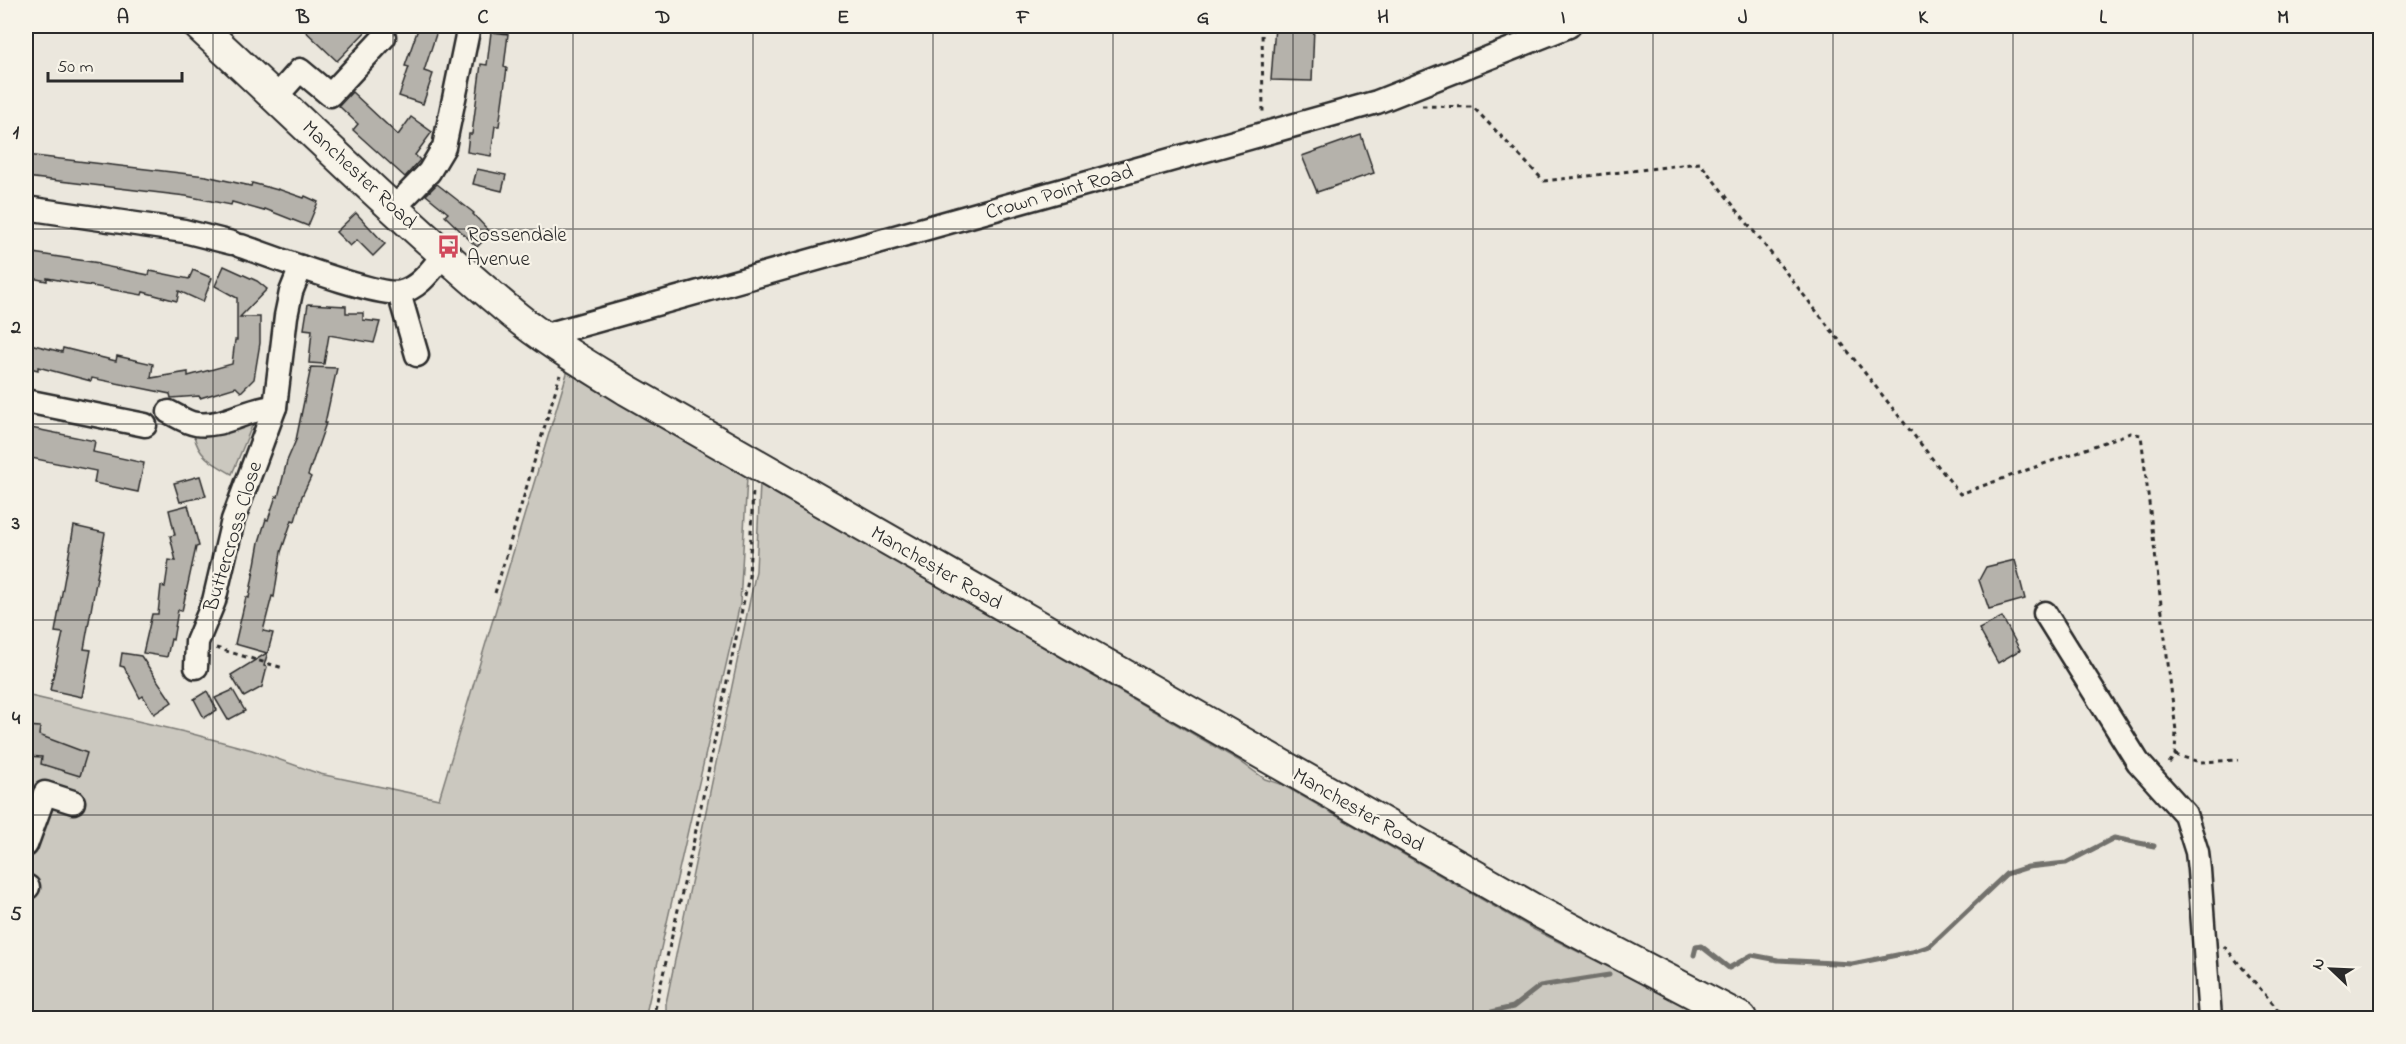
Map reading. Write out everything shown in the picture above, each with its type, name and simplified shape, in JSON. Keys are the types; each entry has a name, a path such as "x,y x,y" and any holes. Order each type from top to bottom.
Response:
{"main road":[{"name":"Manchester Road","path":"199,26 394,208 542,336 627,390 1536,910 1741,1018"}],"street":[{"path":"394,208 429,172 444,147 469,26"},
{"name":"Crown Point Road","path":"542,336 1377,102 1569,26"},
{"path":"276,97 300,70 330,95 384,37"},
{"path":"26,208 184,231 237,245 382,291 399,293 417,285 445,253"},
{"name":"Buttercross Close","path":"196,667 197,642 214,601 233,520 275,407 286,316 291,292 301,267"},
{"path":"399,293 417,355"},
{"path":"26,400 145,424"},
{"path":"169,412 195,424 218,423 260,408 275,407"},
{"path":"2044,613 2138,762 2184,814 2197,852 2210,1018"},
{"path":"26,845 45,793 73,802"}],"path":[{"path":"1262,26 1263,134"},
{"path":"1417,106 1473,107 1544,181 1701,163 1960,494 2130,433 2141,435 2176,731 2175,755 2155,782"},
{"path":"495,593 562,370 570,354"},
{"path":"653,1018 692,849 749,576 755,463"},
{"path":"197,642 283,668"},
{"path":"2175,755 2200,762 2238,760"},
{"path":"2204,922 2285,1018"}],"shaded area":[{"path":"568,370 747,477 740,604 645,1018 26,1018 26,695 189,733 252,750 320,774 439,799"},
{"path":"254,421 232,474 208,459 196,443 194,435 218,435"},
{"path":"760,483 1238,760 1265,779 1283,785 1535,930 1710,1018 666,1018 666,1003 756,571"}],"building":[{"path":"300,26 371,26 337,61"},
{"path":"419,26 438,28 424,71 433,74 423,104 399,96 409,67 405,66"},
{"path":"1275,26 1314,26 1312,81 1271,80"},
{"path":"491,32 508,34 504,67 507,68 499,126 495,126 491,156 467,152 469,134 472,134 481,64 487,65"},
{"path":"352,92 398,135 411,117 432,132 415,155 420,160 405,177 353,130 358,124 339,106"},
{"path":"1361,135 1374,173 1317,192 1302,156"},
{"path":"26,155 206,176 251,186 252,183 304,198 305,196 318,202 308,226 265,209 264,211 232,202 231,205 186,196 26,177"},
{"path":"477,169 506,175 502,191 473,184"},
{"path":"437,184 474,213 491,233 477,247 445,216 448,213 426,195"},
{"path":"356,213 385,244 373,256 357,240 350,246 336,232"},
{"path":"26,252 99,263 99,265 149,275 150,271 189,279 193,270 212,278 203,302 179,291 177,301 143,292 142,295 47,278 47,281 26,277"},
{"path":"224,266 257,281 267,289 240,317 260,317 260,343 254,379 241,392 236,387 200,398 199,396 171,398 170,394 92,378 91,381 38,367 38,370 26,367 26,343 62,352 63,348 116,361 117,356 153,364 151,378 188,372 188,376 232,364 235,340 237,340 237,298 215,286"},
{"path":"308,304 346,306 346,313 363,313 363,320 380,322 374,343 329,335 324,364 309,363 312,330 304,329"},
{"path":"311,367 337,368 326,423 308,475 311,477 281,552 274,597 272,596 263,631 273,633 264,666 267,667 262,687 244,697 231,675 267,653 235,644 246,597 249,598 259,542 266,519 268,520 276,496 278,497 287,461 296,440"},
{"path":"26,427 95,441 93,452 144,463 138,492 94,483 96,471 26,457"},
{"path":"200,476 206,496 180,502 174,483"},
{"path":"188,505 199,546 196,547 182,611 178,610 173,640 171,639 167,657 143,653 152,614 158,614 161,586 165,587 169,560 176,561 170,536 175,535 169,510"},
{"path":"74,526 105,533 84,649 91,650 82,697 50,690 63,633 55,632"},
{"path":"2015,560 2025,599 1989,609 1979,580 1986,567"},
{"path":"2002,617 2020,650 1998,663 1979,629"},
{"path":"122,653 141,656 172,702 154,714 143,696 140,698 124,667 120,666"},
{"path":"233,690 245,711 228,720 215,698"},
{"path":"207,691 217,710 204,718 194,699"},
{"path":"26,726 40,727 39,735 87,753 80,776 41,764 42,757 26,756"}],"waterway":[{"path":"1694,955 1696,947 1701,946 1729,968 1752,955 1778,960 1852,964 1912,952 1930,946 2006,874 2028,867 2066,863 2114,838 2154,846"},
{"path":"1466,1018 1513,1007 1540,986 1609,975"}],"place":[{"name":"Rossendale Avenue","path":"449,246"}]}
